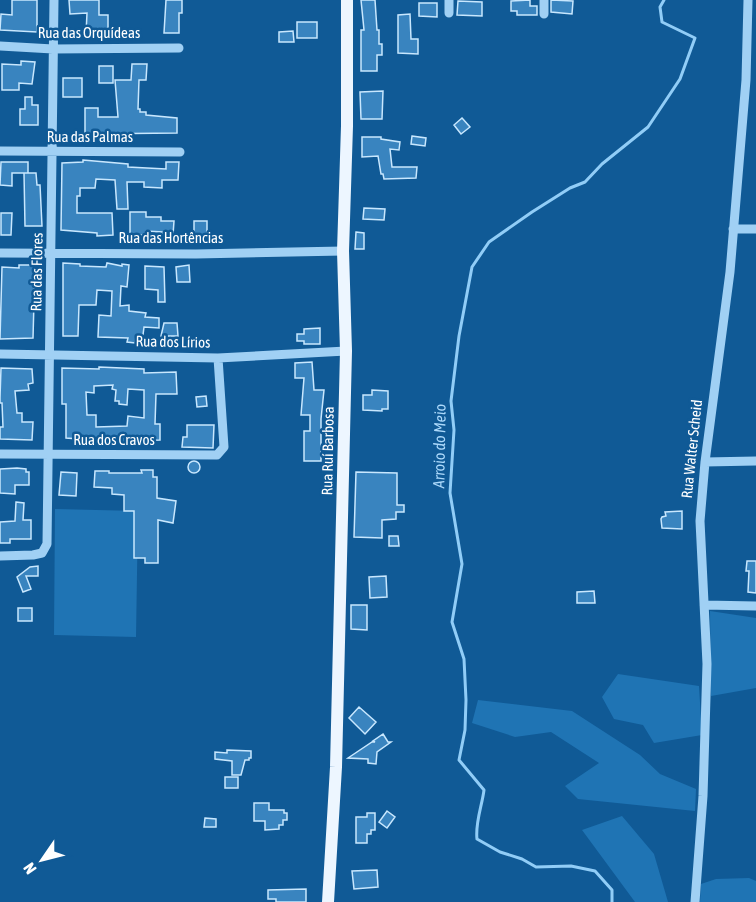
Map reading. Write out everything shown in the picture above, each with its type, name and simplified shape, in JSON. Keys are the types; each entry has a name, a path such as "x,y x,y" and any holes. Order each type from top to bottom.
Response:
{"main road":[{"name":"Rua Ruí Barbosa","path":"328,902 336,767 346,351 343,251 347,126 347,0"}],"street":[{"name":"Rua das Flores","path":"0,556 42,553 47,544 54,0"},
{"path":"449,0 449,13"},
{"path":"544,0 544,14"},
{"name":"Rua Walter Scheid","path":"695,902 706,720 707,664 700,521 705,462 730,272 746,80 748,0"},
{"name":"Rua das Orquídeas","path":"0,46 178,48"},
{"name":"Rua das Palmas","path":"0,151 180,152"},
{"path":"733,229 756,229"},
{"name":"Rua das Hortências","path":"0,253 196,254 343,251"},
{"name":"Rua dos Lírios","path":"0,354 218,358 346,351"},
{"name":"Rua dos Cravos","path":"0,454 217,455 224,447 218,358"},
{"path":"705,462 756,461"},
{"path":"704,605 756,606"}],"shaded area":[{"path":"55,509 138,511 136,637 54,635"},
{"path":"710,611 756,618 756,688 711,696"},
{"path":"618,674 699,686 702,735 654,743 643,725 614,719 602,697"},
{"path":"478,700 572,711 640,755 660,774 696,789 695,811 578,799 565,786 599,763 551,732 515,737 472,723"},
{"path":"622,816 654,854 668,902 635,902 582,830"},
{"path":"749,878 756,881 756,902 700,902 701,884 716,879"}],"building":[{"path":"12,0 37,0 37,32 0,30 1,14 12,15"},
{"path":"69,0 99,0 99,15 108,15 108,31 102,30 102,34 86,34 87,13 70,14"},
{"path":"166,0 182,0 182,13 179,13 179,33 164,33"},
{"path":"361,0 375,0 379,44 382,44 382,55 377,55 377,71 361,71 361,30 364,30"},
{"path":"530,0 530,6 537,6 537,15 517,15 517,11 511,11 511,1"},
{"path":"551,0 573,1 572,14 551,12"},
{"path":"458,1 482,2 482,16 457,15"},
{"path":"419,3 437,3 437,17 419,16"},
{"path":"410,14 411,39 418,39 418,54 398,53 398,15"},
{"path":"297,22 317,22 317,38 297,38"},
{"path":"293,31 294,42 279,42 279,32"},
{"path":"21,61 35,62 32,84 19,83 19,90 2,90 2,64 21,65"},
{"path":"132,64 147,64 146,80 139,80 138,109 140,112 146,112 146,115 177,118 177,133 85,134 85,108 98,108 98,117 118,117 115,80 131,80"},
{"path":"99,66 113,66 113,83 99,83"},
{"path":"63,78 82,78 82,97 63,97"},
{"path":"383,91 382,119 361,119 360,92"},
{"path":"25,97 32,97 32,105 38,105 38,125 20,125 20,109 25,109"},
{"path":"462,118 470,127 461,134 454,125"},
{"path":"412,136 426,138 425,146 411,144"},
{"path":"362,137 381,137 381,139 400,142 399,150 390,149 392,167 417,167 416,178 384,179 378,156 362,157"},
{"path":"83,160 128,164 128,167 166,169 166,162 179,162 178,180 162,180 162,188 144,187 144,182 127,182 128,209 117,209 115,180 96,179 95,188 80,188 80,196 77,196 77,213 112,213 113,235 97,236 97,233 61,230 62,163 83,162"},
{"path":"1,162 28,162 28,173 12,173 12,186 0,185"},
{"path":"24,173 36,173 37,185 40,185 42,226 25,226"},
{"path":"364,208 385,209 384,220 363,219"},
{"path":"130,212 146,212 146,217 161,217 161,221 174,221 173,235 146,231 146,235 130,235"},
{"path":"1,213 12,213 11,235 1,235"},
{"path":"194,221 207,221 207,235 194,235"},
{"path":"356,232 364,233 364,249 355,249"},
{"path":"63,263 106,267 107,263 129,265 127,287 121,286 120,306 129,305 129,311 146,313 145,317 159,318 159,328 144,327 143,335 136,335 135,343 127,342 128,338 98,337 99,315 111,316 112,291 97,290 96,305 79,305 78,336 63,336"},
{"path":"19,265 35,265 33,338 0,339 2,267 19,268"},
{"path":"189,265 190,282 177,282 176,267"},
{"path":"145,266 164,267 165,302 158,302 158,290 145,289"},
{"path":"164,323 177,323 178,336 161,336"},
{"path":"320,328 320,344 304,344 304,341 297,341 297,334 304,334 304,329"},
{"path":"312,362 314,390 324,390 321,461 304,461 304,431 310,431 310,415 301,415 304,378 295,378 295,363"},
{"path":"99,367 144,369 144,373 176,372 177,394 156,394 155,424 160,424 160,440 129,441 129,444 117,444 117,439 66,438 66,404 62,404 62,368 99,369","holes":["113,385 112,389 116,390 115,401 127,405 128,389 144,390 144,418 128,416 127,426 96,427 96,415 87,415 86,392 94,393 94,386"]},
{"path":"1,368 32,369 33,383 28,384 29,390 15,391 17,413 22,413 22,422 33,422 32,440 0,439 0,427 3,427 2,403 0,403"},
{"path":"372,390 388,391 388,409 363,410 363,395 372,395"},
{"path":"206,396 207,406 197,407 196,397"},
{"path":"187,425 214,425 213,448 182,447 183,437 187,437"},
{"path":"196,461 200,467 196,473 192,473 188,465"},
{"path":"0,469 26,469 26,472 29,472 29,485 15,485 15,494 0,493"},
{"path":"141,470 153,470 153,477 157,477 157,498 176,501 173,523 158,520 158,563 145,563 145,558 134,558 134,511 124,511 124,495 112,494 112,488 94,487 95,471 142,473"},
{"path":"61,472 77,473 76,496 59,495"},
{"path":"356,472 397,473 397,505 404,505 404,512 396,512 396,519 382,520 382,538 354,537"},
{"path":"16,502 24,503 23,520 31,520 31,539 10,539 10,543 0,543 0,522 15,521"},
{"path":"682,511 682,529 662,528 661,519 666,516 665,512"},
{"path":"389,536 398,536 399,546 389,546"},
{"path":"747,561 756,561 756,593 748,592"},
{"path":"38,566 38,576 26,576 31,589 23,592 17,577 30,567"},
{"path":"386,576 387,597 370,598 369,577"},
{"path":"594,591 595,603 577,603 577,592"},
{"path":"351,605 367,605 367,630 351,629"},
{"path":"18,608 32,608 32,621 18,621"},
{"path":"359,707 376,722 365,734 349,718"},
{"path":"383,734 388,742 391,742 377,752 376,764 368,763 368,759 348,758 375,742 373,741"},
{"path":"227,750 251,751 251,758 245,760 241,775 232,775 232,761 215,759 215,752 227,753"},
{"path":"225,777 238,777 238,788 225,788"},
{"path":"254,803 269,803 269,810 284,810 284,813 287,813 287,820 283,820 283,825 279,825 279,829 265,830 265,821 254,821"},
{"path":"387,811 395,817 387,828 379,822"},
{"path":"367,813 375,813 375,830 367,834 367,843 356,843 356,817 367,817"},
{"path":"205,818 216,819 216,827 204,827"},
{"path":"377,870 378,887 354,889 352,871"},
{"path":"306,889 306,902 276,902 276,899 268,899 268,890"}],"waterway":[{"name":"Arroio do Meio","path":"612,902 612,890 595,871 571,866 536,867 522,859 500,852 477,839 484,790 459,760 465,730 466,700 464,659 452,622 462,564 450,493 454,430 451,401 459,336 472,267 489,242 570,188 585,182 602,164 648,127 680,79 695,38 662,22 660,7 664,0"}]}
